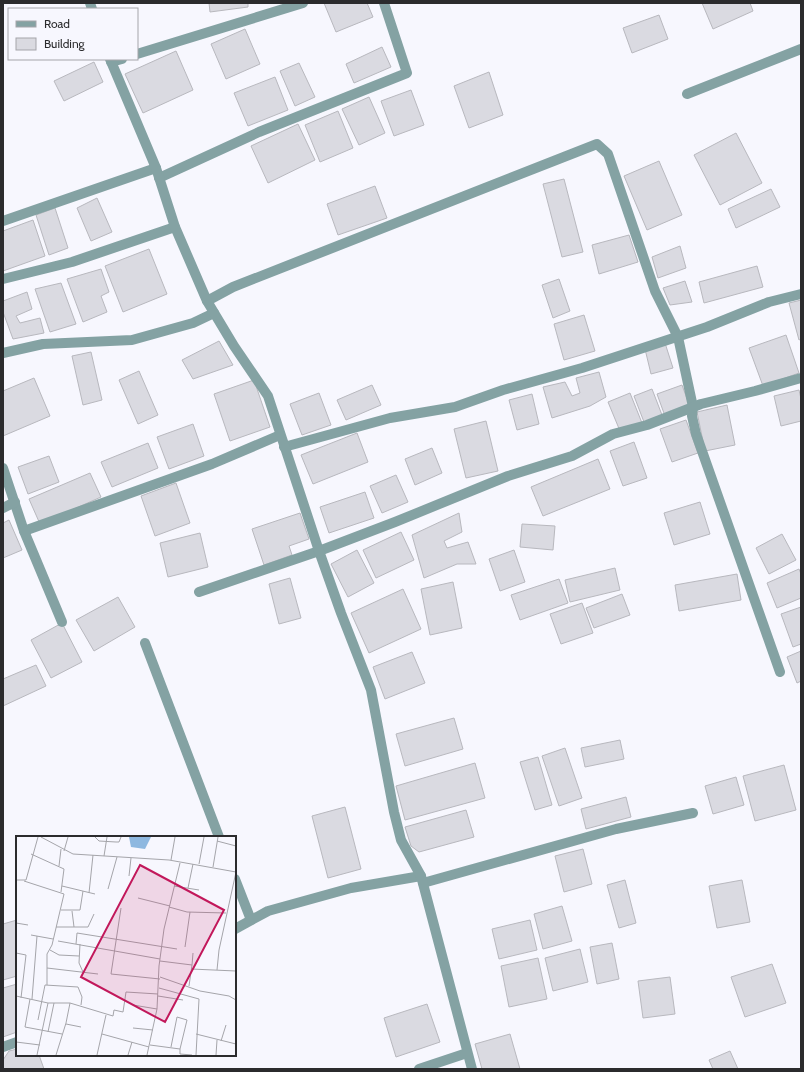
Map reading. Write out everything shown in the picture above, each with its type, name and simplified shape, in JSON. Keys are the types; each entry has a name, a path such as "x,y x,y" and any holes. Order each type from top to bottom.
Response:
{"street":[{"path":"138,54 303,3"},
{"path":"3,221 157,173 407,73 384,3"},
{"path":"687,94 801,49"},
{"path":"110,61 157,173 175,227 207,301 234,346 268,396 318,552 371,690 394,812 401,840 422,880 472,1069"},
{"path":"207,301 233,287 597,144 608,154 655,291 678,337 693,408 692,416 696,434 780,672"},
{"path":"3,279 72,262 175,227"},
{"path":"284,447 390,418 456,407 503,390 582,368 678,337 770,302 801,294"},
{"path":"3,353 43,344 132,340 192,323 214,313"},
{"path":"199,592 318,552 508,476 572,456 613,434 647,425 701,404 801,378"},
{"path":"24,531 212,464 280,435"},
{"path":"3,468 24,531 62,622"},
{"path":"3,508 14,502"},
{"path":"145,643 219,836"},
{"path":"236,928 268,911 351,888 422,880 616,829 693,813"},
{"path":"236,882 251,920"},
{"path":"3,1047 16,1042"},
{"path":"419,1069 467,1053"}],"building":[{"path":"209,3 248,3 248,7 210,12"},
{"path":"324,3 367,3 373,17 336,32"},
{"path":"702,3 750,3 753,11 713,29"},
{"path":"659,15 668,39 632,53 623,28"},
{"path":"245,29 260,64 226,79 211,44"},
{"path":"382,47 391,67 354,83 346,64"},
{"path":"176,51 193,90 143,113 125,74"},
{"path":"94,62 103,82 64,101 54,81"},
{"path":"299,63 315,97 295,106 280,71"},
{"path":"489,72 503,115 469,128 454,86"},
{"path":"275,77 288,110 248,126 234,93"},
{"path":"411,90 424,125 394,136 381,101"},
{"path":"369,97 385,133 359,145 342,109"},
{"path":"338,111 353,148 320,162 305,125"},
{"path":"298,124 315,160 268,183 251,146"},
{"path":"736,133 762,183 720,205 694,155"},
{"path":"659,161 682,215 647,230 624,176"},
{"path":"564,179 583,252 562,257 543,184"},
{"path":"375,186 387,218 338,235 327,204"},
{"path":"771,189 780,207 736,228 728,209"},
{"path":"97,198 112,232 91,241 77,208"},
{"path":"55,208 68,248 49,255 36,215"},
{"path":"33,220 45,256 3,271 3,231"},
{"path":"629,235 638,262 599,274 592,245"},
{"path":"680,246 686,268 658,278 652,257"},
{"path":"149,249 167,294 123,312 105,266"},
{"path":"757,266 763,287 704,303 699,282"},
{"path":"101,269 109,292 101,296 107,312 83,322 67,279"},
{"path":"559,279 570,311 553,318 542,285"},
{"path":"685,281 692,302 670,305 663,288"},
{"path":"61,283 76,324 50,332 35,289"},
{"path":"27,292 32,309 16,316 20,323 40,318 44,333 13,339 3,312 3,301"},
{"path":"801,300 801,339 799,340 789,303"},
{"path":"584,315 595,351 564,360 554,324"},
{"path":"786,335 799,373 763,386 749,348"},
{"path":"219,341 233,365 193,379 182,360"},
{"path":"665,343 673,368 651,374 645,349"},
{"path":"91,352 102,400 83,405 72,356"},
{"path":"139,371 158,415 138,424 119,380"},
{"path":"599,372 606,397 590,406 552,418 543,387 565,382 572,396 580,393 576,378"},
{"path":"34,378 50,416 3,436 3,391"},
{"path":"254,380 270,427 230,441 214,394"},
{"path":"372,385 381,405 346,420 337,400"},
{"path":"682,385 690,407 665,416 657,394"},
{"path":"652,389 662,415 644,422 634,396"},
{"path":"799,390 801,399 801,421 781,426 774,396"},
{"path":"319,393 331,425 302,435 290,404"},
{"path":"630,393 642,423 620,431 608,402"},
{"path":"532,394 539,424 517,430 509,400"},
{"path":"727,405 735,445 705,451 697,412"},
{"path":"686,420 698,453 672,462 660,429"},
{"path":"486,421 498,471 466,478 454,429"},
{"path":"193,424 204,456 169,469 157,437"},
{"path":"357,433 368,462 313,484 301,455"},
{"path":"634,442 647,478 623,486 610,451"},
{"path":"148,443 158,468 112,487 101,462"},
{"path":"432,448 442,473 415,485 405,459"},
{"path":"49,456 59,482 28,494 18,467"},
{"path":"598,459 610,489 543,516 531,487"},
{"path":"90,473 101,497 40,524 29,499"},
{"path":"396,475 408,502 382,513 370,486"},
{"path":"176,483 190,523 155,536 141,496"},
{"path":"365,492 374,518 329,533 320,507"},
{"path":"700,502 710,534 674,545 664,513"},
{"path":"300,513 309,539 289,546 292,555 264,565 252,529"},
{"path":"459,513 462,532 444,541 447,548 468,542 476,564 457,564 424,578 412,535"},
{"path":"9,520 22,550 3,558 3,523"},
{"path":"522,524 555,526 553,550 520,547"},
{"path":"401,532 414,560 376,578 363,550"},
{"path":"200,533 208,567 168,577 160,543"},
{"path":"782,534 796,560 769,574 756,548"},
{"path":"357,550 374,583 348,597 331,564"},
{"path":"514,550 525,582 500,591 489,559"},
{"path":"615,568 620,590 570,602 565,580"},
{"path":"799,569 801,574 801,598 777,608 767,583"},
{"path":"737,574 741,600 679,611 675,585"},
{"path":"290,578 301,618 279,624 269,584"},
{"path":"559,579 568,603 520,620 511,595"},
{"path":"453,582 462,628 430,635 421,589"},
{"path":"403,589 421,629 369,653 351,613"},
{"path":"622,594 630,615 594,628 586,608"},
{"path":"118,597 135,627 94,651 76,620"},
{"path":"582,603 593,633 561,644 550,614"},
{"path":"801,607 801,644 793,647 781,614"},
{"path":"62,623 82,662 51,678 31,640"},
{"path":"801,651 801,681 797,683 787,657"},
{"path":"412,652 425,683 385,699 373,667"},
{"path":"36,665 46,686 3,706 3,679"},
{"path":"454,718 463,749 405,766 396,734"},
{"path":"620,740 624,759 585,767 581,748"},
{"path":"565,748 582,798 559,806 542,756"},
{"path":"538,757 552,805 535,810 520,762"},
{"path":"475,763 485,798 405,820 396,786"},
{"path":"784,765 796,810 755,821 743,776"},
{"path":"736,777 744,805 713,814 705,786"},
{"path":"626,797 631,817 586,829 581,809"},
{"path":"345,807 361,869 328,878 312,816"},
{"path":"466,810 474,837 419,852 411,846 405,827"},
{"path":"583,849 592,884 564,892 555,856"},
{"path":"625,880 636,923 619,928 607,885"},
{"path":"742,880 750,922 717,928 709,886"},
{"path":"562,906 572,941 543,949 534,914"},
{"path":"16,920 16,976 3,980 3,924"},
{"path":"530,920 537,950 499,959 492,929"},
{"path":"612,943 619,979 597,984 590,947"},
{"path":"580,949 588,982 553,991 545,958"},
{"path":"538,958 547,999 509,1007 501,966"},
{"path":"772,964 786,1003 745,1017 731,977"},
{"path":"670,977 675,1014 643,1018 638,981"},
{"path":"16,984 16,1032 3,1037 3,988"},
{"path":"427,1004 440,1042 396,1057 384,1018"},
{"path":"510,1034 520,1069 482,1069 475,1044"},
{"path":"16,1049 16,1056 39,1056 44,1069 3,1069 3,1060 9,1051"},
{"path":"730,1051 738,1069 713,1069 709,1060"}]}
